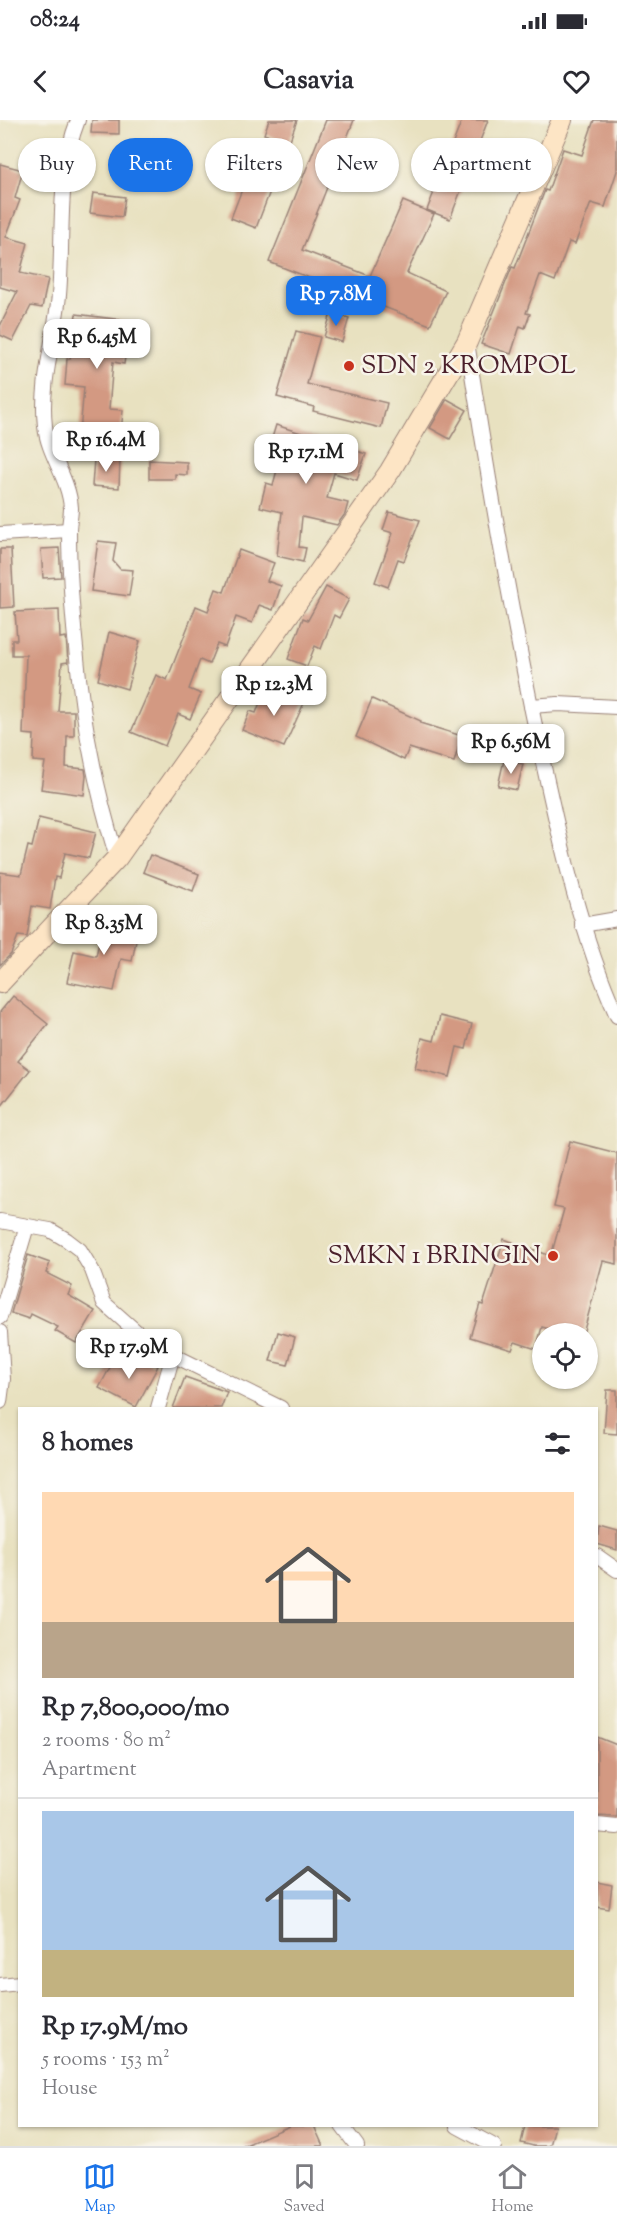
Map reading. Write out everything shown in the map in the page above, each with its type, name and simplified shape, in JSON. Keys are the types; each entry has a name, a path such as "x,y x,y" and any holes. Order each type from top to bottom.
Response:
{"street":[{"path":"78,120 71,136 64,183 59,296 45,403 45,426 68,490 71,509 69,530 76,648 84,712 97,782 117,858"},
{"path":"0,983 117,858 390,471 466,342 562,120"},
{"path":"466,342 519,651 561,846 582,925 598,973 617,1016"},
{"path":"0,534 69,530"},
{"path":"531,706 558,704 617,707"},
{"path":"582,925 617,919"},
{"path":"0,1221 50,1230 80,1250 92,1270 104,1303 139,1334 173,1355 279,1407"},
{"path":"0,1317 27,1226"},
{"path":"0,1332 3,1379 0,1402"},
{"path":"158,1407 173,1355"},
{"path":"598,1557 617,1570"},
{"path":"598,1825 617,1827"},
{"path":"0,1984 18,1983"},
{"path":"343,2127 357,2146"},
{"path":"459,2127 494,2146"}],"building":[{"path":"92,120 119,120 119,134 91,133"},
{"path":"269,120 297,120 291,138 275,138 264,134"},
{"path":"326,120 354,120 347,138 319,138"},
{"path":"462,120 488,120 481,138 455,138"},
{"path":"594,120 617,120 617,171 605,207 591,203 575,244 569,242 555,281 540,275 526,313 530,314 525,328 520,326 511,354 481,344 512,267 515,268 544,192 552,192 552,180 563,149 582,155"},
{"path":"315,147 315,192 325,192 302,250 370,276 403,201 434,214 407,273 446,291 430,325 269,262 297,192 303,192 303,177"},
{"path":"0,164 18,169 18,188 15,198 20,200 6,237 28,243 20,273 48,279 42,308 31,306 13,341 0,335 0,326 17,292 0,287"},
{"path":"241,192 270,192 256,228 231,218"},
{"path":"434,192 460,192 450,219 427,210"},
{"path":"93,193 125,197 122,217 90,213"},
{"path":"331,313 349,318 342,342 324,337"},
{"path":"76,314 130,321 124,364 113,362 109,409 123,410 121,435 80,432 84,387 65,385 67,359 70,359"},
{"path":"296,331 320,337 307,384 387,403 381,428 313,411 314,407 277,397"},
{"path":"447,399 467,410 450,439 430,428"},
{"path":"276,425 366,454 357,480 334,473 327,498 348,503 345,514 337,525 302,517 299,547 306,548 303,562 277,556 282,512 260,507 266,483 273,485 281,455 268,451"},
{"path":"94,459 120,459 119,488 92,486"},
{"path":"149,460 187,462 187,475 175,474 175,479 149,479"},
{"path":"389,512 420,520 404,561 398,559 388,587 375,582 393,533 383,530"},
{"path":"98,541 116,543 113,561 120,569 133,570 129,596 91,591"},
{"path":"59,548 61,577 43,578 41,549"},
{"path":"0,549 11,549 14,607 0,608"},
{"path":"239,550 274,563 267,581 281,586 273,610 259,605 252,623 236,617 225,647 217,644 209,664 200,660 189,689 201,694 190,719 178,714 165,746 131,732 156,675 167,680 196,606 208,611 216,589 224,592"},
{"path":"326,587 349,599 339,618 334,615 321,649 315,646 307,666 288,659 303,618 308,620"},
{"path":"59,610 60,638 66,637 68,662 62,663 58,711 74,711 74,736 67,736 66,767 85,769 84,795 41,789 45,762 33,761 34,735 23,734 26,655 12,655 12,640 17,640 15,612"},
{"path":"109,632 140,641 127,689 98,680"},
{"path":"266,687 304,703 284,747 242,730 250,711 256,713"},
{"path":"372,699 421,721 420,723 462,736 454,762 409,748 404,760 356,737"},
{"path":"504,760 523,764 517,790 498,786"},
{"path":"39,818 96,832 89,858 65,853 59,878 55,877 50,909 32,906 27,937 18,936 11,954 0,965 0,872 21,875 28,846 32,847"},
{"path":"150,855 199,874 193,891 143,872"},
{"path":"111,911 127,914 123,933 137,936 132,961 121,959 114,991 67,982 74,951 96,956 102,928 106,929"},
{"path":"13,996 48,1024 18,1061 30,1070 0,1108 0,1012"},
{"path":"440,1016 472,1024 466,1049 457,1047 450,1077 415,1068 422,1038 434,1041"},
{"name":"SMKN 1 BRINGIN","path":"570,1141 617,1153 617,1264 603,1261 586,1323 532,1323 532,1348 515,1342 512,1350 470,1337 504,1239 551,1256 564,1209 554,1207"},
{"path":"28,1255 50,1263 46,1273 72,1286 68,1295 95,1311 76,1343 55,1331 58,1327 31,1314 29,1319 11,1313"},
{"path":"278,1332 295,1337 288,1365 270,1361"},
{"path":"137,1356 158,1366 136,1407 99,1388 115,1358 132,1367"},
{"path":"185,1377 227,1392 221,1407 173,1407"},
{"path":"607,1390 617,1390 617,1434 604,1433"},
{"path":"599,1526 617,1531 617,1550 598,1544"},
{"path":"598,1737 617,1745 617,1817 598,1816"},
{"path":"598,1882 612,1885 609,1909 598,1907"},
{"path":"288,2127 314,2127 323,2146 243,2146"},
{"path":"525,2127 555,2127 550,2146 521,2143"}],"place":[{"name":"SDN 2 KROMPOL","path":"349,366"},
{"name":"SMKN 1 BRINGIN","path":"553,1256"}]}
